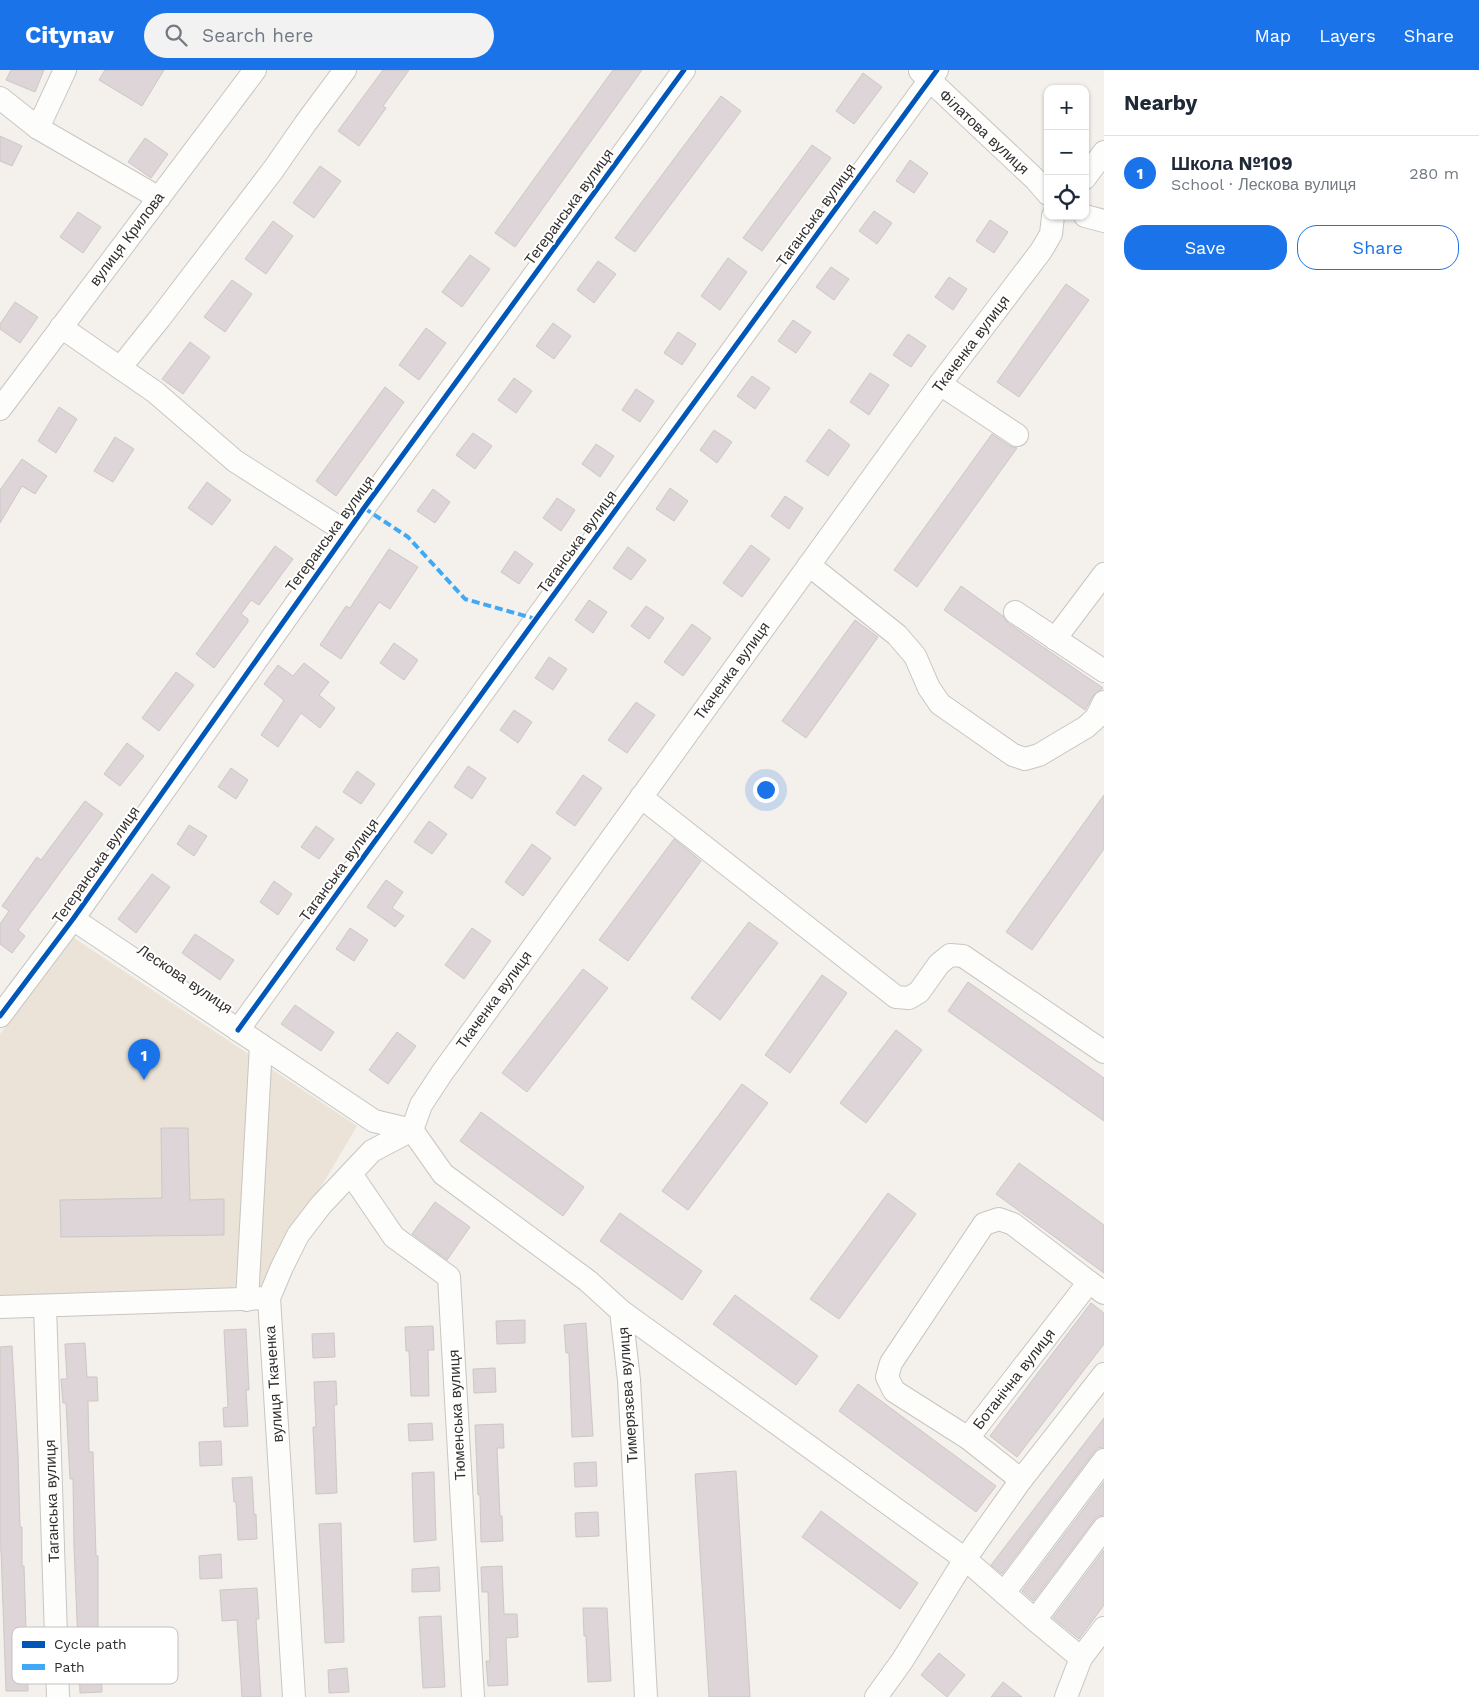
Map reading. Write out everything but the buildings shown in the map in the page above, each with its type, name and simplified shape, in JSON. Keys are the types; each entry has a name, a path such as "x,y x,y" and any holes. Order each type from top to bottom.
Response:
{"street":[{"path":"38,128 65,70"},
{"name":"вулиця Крилова","path":"0,409 255,70"},
{"path":"120,368 268,177 345,70"},
{"name":"Тегеранська вулиця","path":"0,1016 74,919 346,532 684,70"},
{"name":"Філатова вулиця","path":"929,74 1044,189"},
{"name":"Таганська вулиця","path":"238,1030 929,74"},
{"path":"0,98 38,128 158,198"},
{"path":"1087,175 1104,152"},
{"path":"1089,217 1104,221"},
{"name":"Ткаченка вулиця","path":"412,1130 421,1105 442,1073 940,384 1041,251 1051,234 1053,220"},
{"path":"61,327 155,392 236,461 346,532"},
{"path":"940,384 1017,435"},
{"path":"809,565 897,635 915,656 929,688 940,704 1013,755 1026,759 1039,755 1096,718 1104,702"},
{"path":"1055,639 1104,574"},
{"path":"1014,612 1104,672"},
{"path":"641,797 896,997 909,998 919,992 939,964 950,955 963,956 1104,1052"},
{"name":"Лескова вулиця","path":"74,919 374,1121 412,1130"},
{"path":"247,1300 261,1045"},
{"name":"вулиця Ткаченка","path":"294,1697 269,1298 298,1235 321,1205 372,1150 412,1130"},
{"name":"Тимерязєва вулиця","path":"412,1130 443,1174 588,1281 621,1311 628,1380 646,1697"},
{"name":"Тюменська вулиця","path":"351,1174 394,1237 449,1277 473,1697"},
{"path":"968,1438 894,1391 887,1377 891,1363 984,1224 999,1219 1013,1224 1096,1288"},
{"name":"Ботанічна вулиця","path":"1020,1480 968,1438 1096,1288"},
{"path":"0,1307 269,1298"},
{"name":"Таганська вулиця","path":"45,1306 56,1627"},
{"path":"621,1311 965,1558 1081,1658"},
{"path":"876,1697 902,1661 965,1558 1020,1480 1104,1374"},
{"path":"1004,1593 1104,1460"},
{"path":"1035,1620 1104,1528"},
{"path":"1066,1697 1081,1658 1104,1628"},
{"name":"Таганська вулиця","path":"58,1684 58,1697"}],"shaded area":[{"path":"74,938 357,1126 261,1289 0,1297 0,1034"}],"marked path":[{"path":"364,508 408,537 465,599 536,619"}],"cycle path":[{"path":"0,1016 73,919 364,508 684,70"},
{"path":"238,1030 937,70"}],"place":[{"name":"Школа №109","path":"144,1080"}]}
